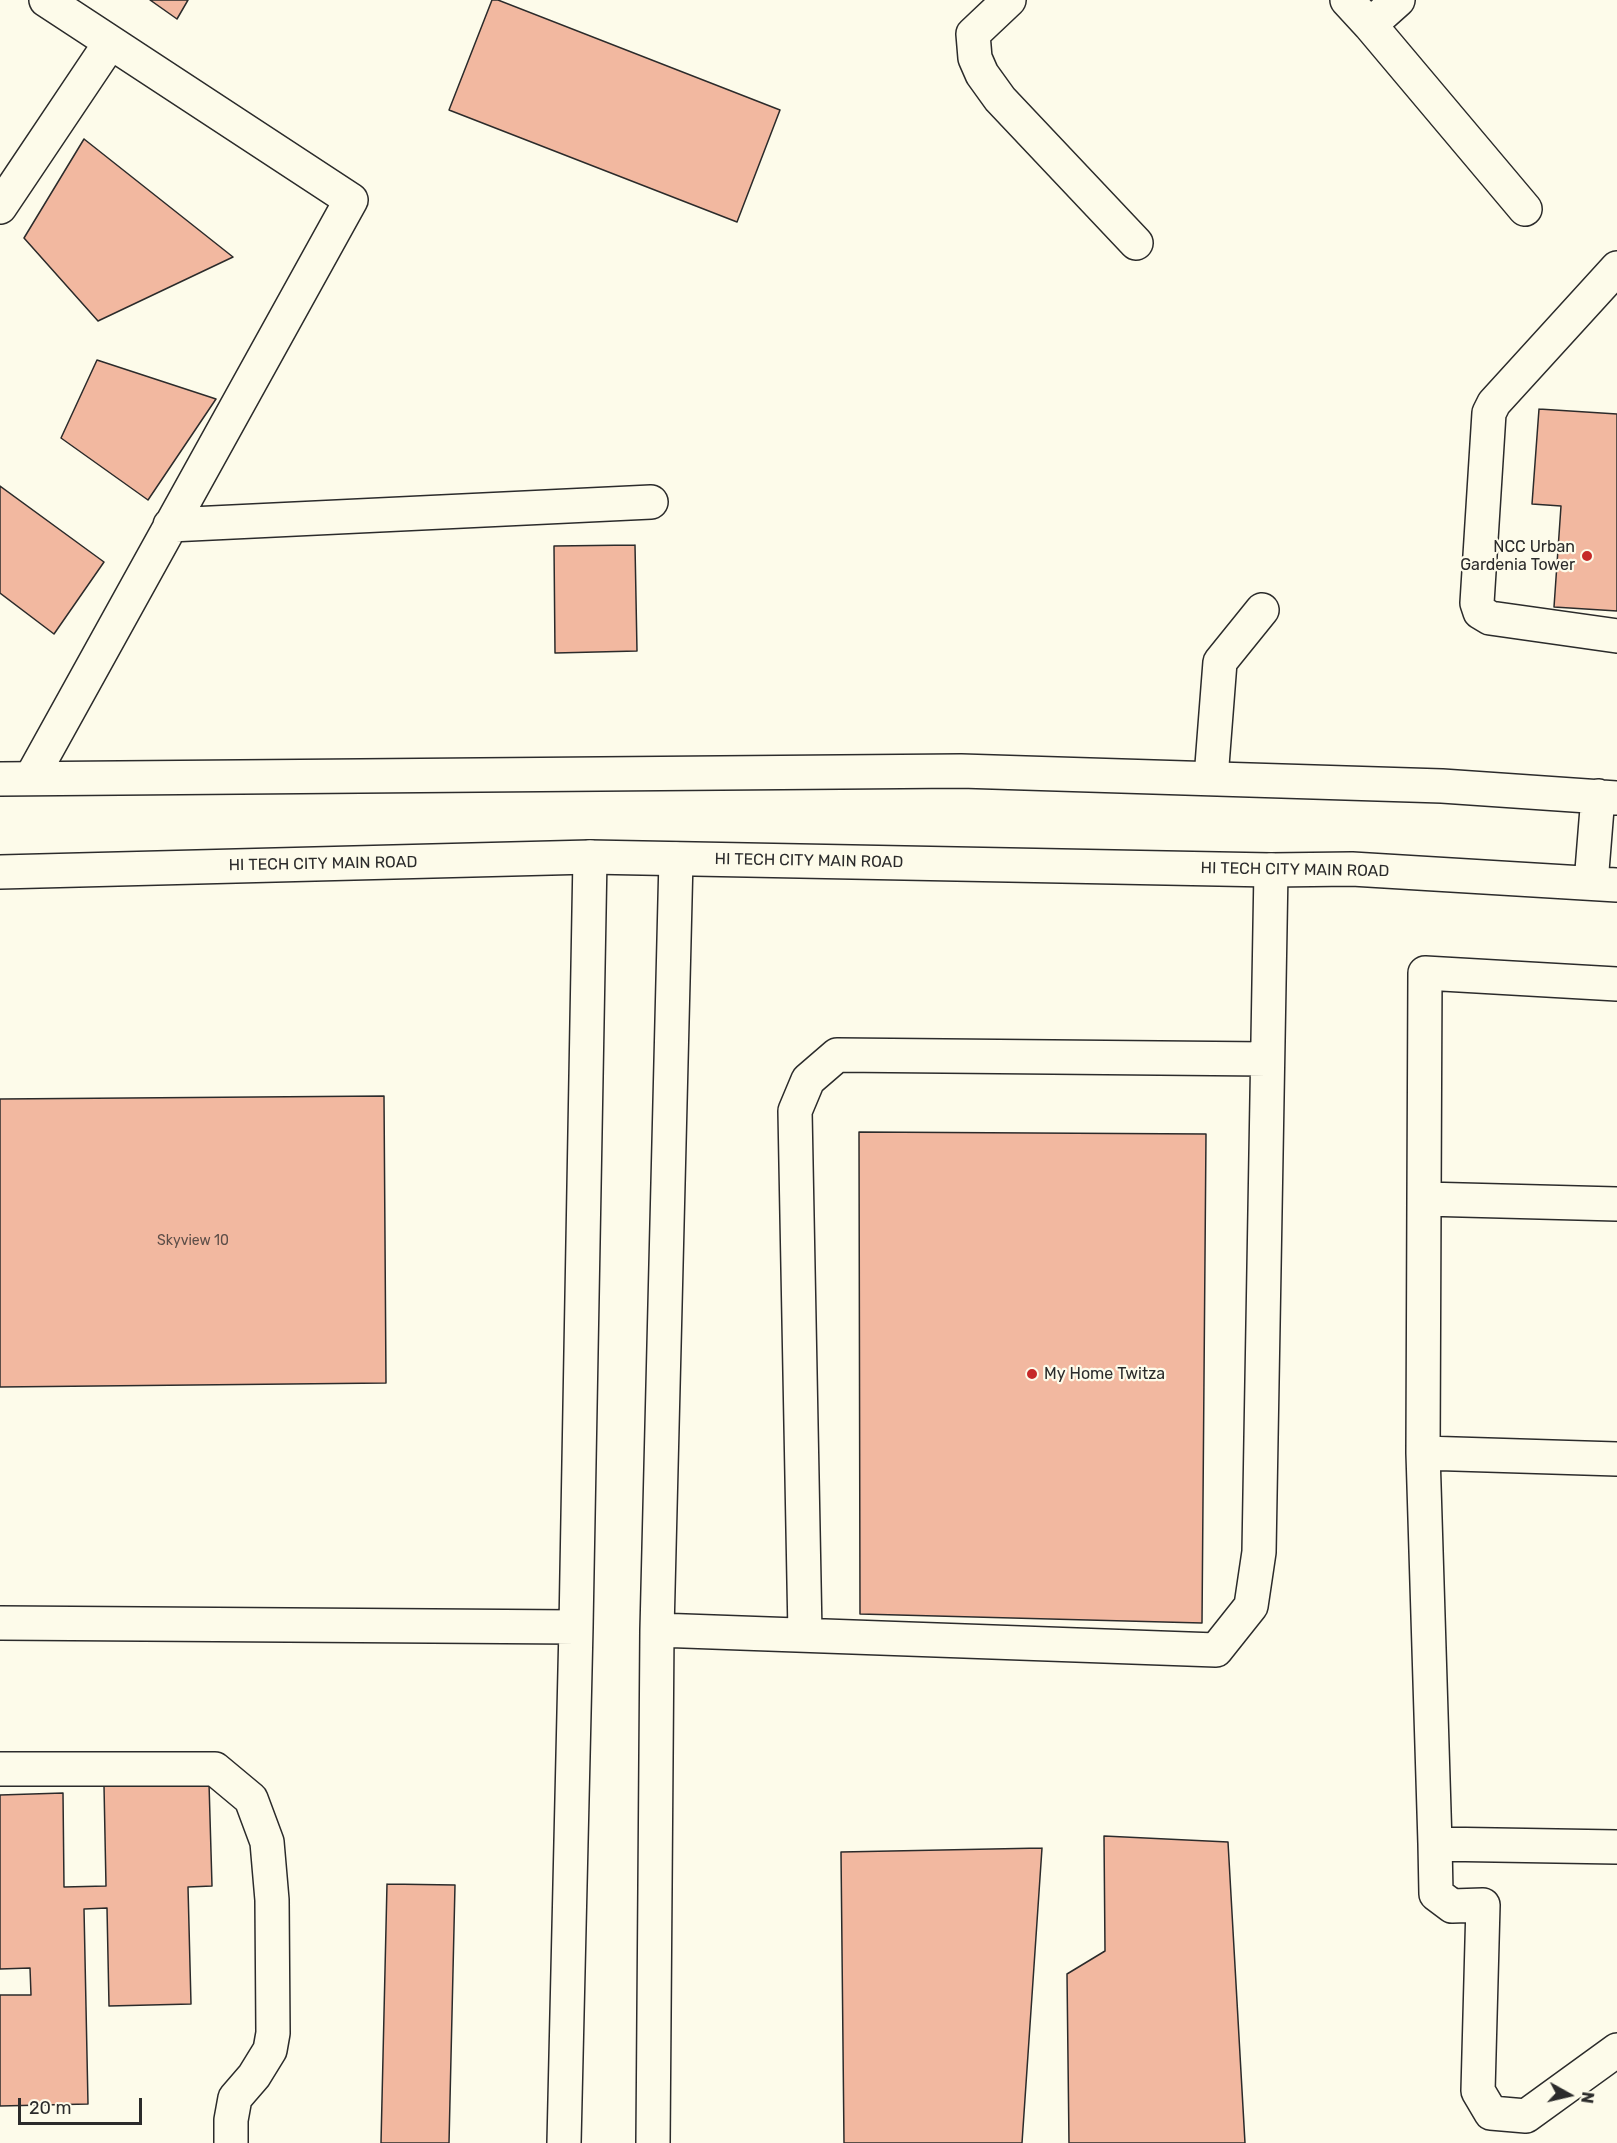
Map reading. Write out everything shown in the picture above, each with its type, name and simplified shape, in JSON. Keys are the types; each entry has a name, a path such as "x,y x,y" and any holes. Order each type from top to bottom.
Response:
{"street":[{"path":"15,778 170,525 351,200 46,0"},
{"path":"1009,0 973,34 975,58 982,74 1000,99 1136,243"},
{"path":"1347,0 1526,209"},
{"path":"1370,25 1398,0"},
{"path":"0,207 111,42"},
{"path":"1617,268 1494,402 1489,413 1477,603 1480,612 1490,618 1617,636"},
{"path":"170,525 651,502"},
{"path":"1211,778 1220,662 1262,610"},
{"path":"15,778 961,771 1442,786 1607,797 1604,884"},
{"path":"564,2143 590,857"},
{"name":"HI TECH CITY MAIN ROAD","path":"0,872 590,857 1271,870 1353,868 1604,884"},
{"path":"653,2143 657,1630 676,859"},
{"path":"657,1630 1216,1650 1251,1606 1258,1552 1271,870"},
{"path":"1617,984 1425,973 1423,1453 1436,1894 1452,1906 1483,1905 1478,2091 1491,2113 1526,2116 1617,2050"},
{"path":"805,1634 795,1111 808,1080 837,1055 1267,1059"},
{"path":"1424,1199 1617,1204"},
{"path":"1423,1453 1617,1459"},
{"path":"0,1623 576,1627"},
{"path":"0,1769 215,1769 251,1799 267,1842 272,1900 273,2033 270,2050 254,2076 235,2098 231,2120 231,2143"},
{"path":"1435,1844 1617,1847"}],"building":[{"path":"150,0 188,0 177,19"},
{"path":"492,0 498,0 780,110 737,222 449,110"},
{"path":"84,139 233,257 98,321 24,238"},
{"path":"97,360 216,399 148,500 61,438"},
{"name":"NCC Urban Gardenia Tower","path":"1539,409 1617,414 1617,611 1554,607 1561,506 1532,504"},
{"path":"0,486 104,562 54,634 0,593"},
{"path":"635,545 637,651 555,653 554,546"},
{"path":"384,1096 386,1383 0,1387 0,1099"},
{"name":"My Home Twitza","path":"859,1132 1206,1134 1202,1623 860,1614"},
{"path":"209,1783 212,1886 188,1887 191,2004 109,2006 107,1908 84,1909 88,2104 0,2106 0,1995 31,1995 30,1968 0,1969 0,1795 63,1793 64,1887 106,1886 104,1786"},
{"path":"1104,1836 1228,1842 1245,2143 1069,2143 1067,1974 1105,1951"},
{"path":"1042,1848 1022,2143 844,2143 841,1852"},
{"path":"387,1884 455,1885 449,2143 381,2143"}],"place":[{"name":"NCC Urban Gardenia Tower","path":"1587,556"},
{"name":"My Home Twitza","path":"1032,1374"}]}
